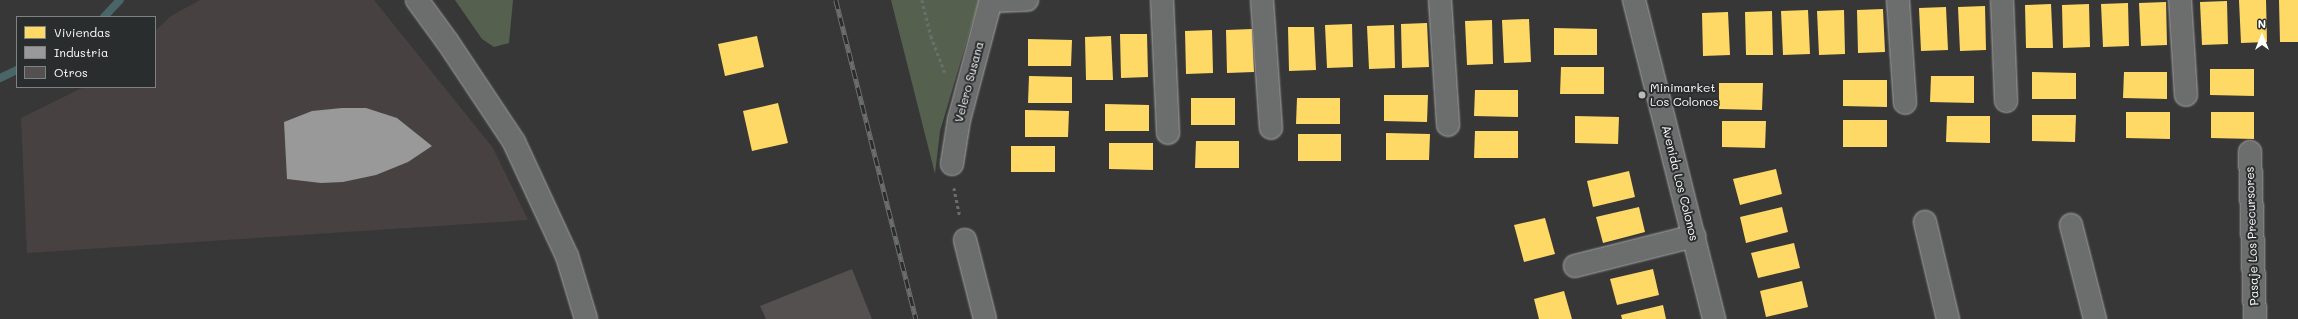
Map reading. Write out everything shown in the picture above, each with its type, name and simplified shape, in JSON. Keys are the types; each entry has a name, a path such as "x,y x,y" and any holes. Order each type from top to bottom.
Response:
{"street":[{"path":"416,0 447,40 514,142 567,256 586,319"},
{"path":"991,1 1027,0"},
{"path":"1162,0 1168,133"},
{"path":"1262,0 1271,128"},
{"path":"1440,0 1448,125"},
{"name":"Avenida Los Colonos","path":"1634,0 1714,319"},
{"path":"1898,0 1904,103"},
{"path":"2002,0 2006,101"},
{"path":"2180,0 2186,95"},
{"name":"Velero Susana","path":"952,164 954,144 964,98 991,1"},
{"name":"Pasaje Los Precursores","path":"2250,152 2255,319"},
{"path":"1925,222 1948,319"},
{"path":"2071,225 2095,319"},
{"path":"1575,266 1694,236"},
{"path":"965,240 985,319"}],"path":[{"path":"922,0 931,36 950,82 964,98"},
{"path":"952,164 953,182 965,240"}],"shaded area":[{"path":"200,0 374,0 493,148 528,220 27,253 21,118 82,88 156,88 156,30 171,16"}],"green space":[{"path":"455,0 513,0 509,43 494,47 482,39"},
{"path":"891,0 979,0 940,131 935,174"}],"building: Viviendas":[{"path":"2239,0 2266,0 2267,42 2241,43"},
{"path":"2279,0 2298,0 2298,42 2280,42"},
{"path":"2227,1 2228,44 2202,45 2200,2"},
{"path":"2166,2 2167,45 2141,46 2139,3"},
{"path":"2128,3 2129,46 2103,47 2101,4"},
{"path":"2051,4 2053,48 2026,48 2025,5"},
{"path":"2089,4 2090,47 2063,48 2062,5"},
{"path":"1985,6 1986,50 1960,51 1958,7"},
{"path":"1946,7 1948,50 1921,51 1919,8"},
{"path":"1883,9 1885,52 1858,53 1857,10"},
{"path":"1808,10 1810,54 1783,55 1781,11"},
{"path":"1844,10 1845,54 1819,55 1817,11"},
{"path":"1772,11 1773,55 1746,55 1745,12"},
{"path":"1728,12 1730,55 1703,56 1702,13"},
{"path":"1529,19 1531,62 1504,63 1502,20"},
{"path":"1492,20 1493,64 1467,65 1465,21"},
{"path":"1427,23 1429,67 1402,68 1401,24"},
{"path":"1352,24 1353,67 1327,68 1325,25"},
{"path":"1394,25 1395,68 1369,69 1367,26"},
{"path":"1288,27 1314,27 1316,70 1289,71"},
{"path":"1554,28 1597,29 1597,55 1554,55"},
{"path":"1252,29 1254,72 1227,73 1226,30"},
{"path":"1212,30 1213,73 1186,74 1185,31"},
{"path":"1120,34 1147,34 1148,77 1121,78"},
{"path":"757,36 764,67 725,76 718,44"},
{"path":"1111,36 1113,80 1086,80 1085,37"},
{"path":"1028,39 1072,40 1071,66 1028,66"},
{"path":"1561,67 1604,67 1604,94 1560,94"},
{"path":"2210,69 2254,69 2254,96 2210,95"},
{"path":"2032,72 2076,73 2076,99 2032,99"},
{"path":"2124,72 2167,72 2167,99 2123,98"},
{"path":"1029,76 1072,77 1072,103 1028,103"},
{"path":"1931,76 1974,76 1974,103 1930,102"},
{"path":"1843,80 1887,80 1887,107 1843,106"},
{"path":"1719,83 1763,83 1762,110 1719,109"},
{"path":"1475,90 1518,90 1518,117 1474,116"},
{"path":"1384,95 1428,95 1427,122 1384,121"},
{"path":"1191,98 1235,98 1235,125 1191,125"},
{"path":"1297,98 1340,98 1340,124 1296,124"},
{"path":"778,103 788,143 752,151 743,111"},
{"path":"1105,104 1149,105 1149,131 1105,131"},
{"path":"1025,110 1069,111 1068,137 1025,137"},
{"path":"2126,112 2170,112 2170,139 2126,138"},
{"path":"2211,112 2254,112 2254,139 2211,138"},
{"path":"2032,115 2076,115 2075,142 2032,141"},
{"path":"1575,116 1619,117 1618,144 1575,143"},
{"path":"1947,116 1990,116 1990,143 1946,142"},
{"path":"1843,120 1887,120 1887,147 1843,147"},
{"path":"1722,121 1766,121 1765,148 1722,147"},
{"path":"1475,131 1518,131 1518,158 1474,158"},
{"path":"1386,133 1430,134 1429,160 1386,160"},
{"path":"1298,134 1341,134 1341,161 1298,161"},
{"path":"1196,141 1239,141 1239,168 1195,168"},
{"path":"1109,143 1153,143 1153,170 1109,169"},
{"path":"1011,146 1055,146 1055,172 1011,172"},
{"path":"1776,169 1782,194 1740,205 1733,179"},
{"path":"1629,171 1635,197 1593,207 1587,181"},
{"path":"1639,207 1645,232 1603,243 1596,217"},
{"path":"1782,207 1788,232 1746,243 1740,217"},
{"path":"1545,218 1555,254 1524,262 1514,225"},
{"path":"1794,243 1800,268 1758,278 1751,253"},
{"path":"1653,269 1659,295 1617,305 1610,279"},
{"path":"1802,281 1808,307 1766,317 1760,291"},
{"path":"1564,291 1572,319 1539,319 1534,299"},
{"path":"1663,305 1666,319 1622,319 1621,315"}],"building: Industria":[{"path":"342,108 366,108 397,118 432,146 408,162 376,175 343,182 321,183 287,179 284,122 312,111"}],"building: Otros":[{"path":"852,269 872,319 766,319 760,306"}],"waterway":[{"path":"105,16 120,0"},
{"path":"0,78 16,70"}],"railway":[{"path":"836,0 916,319"}],"place":[{"name":"Minimarket Los Colonos","path":"1642,95"}]}
